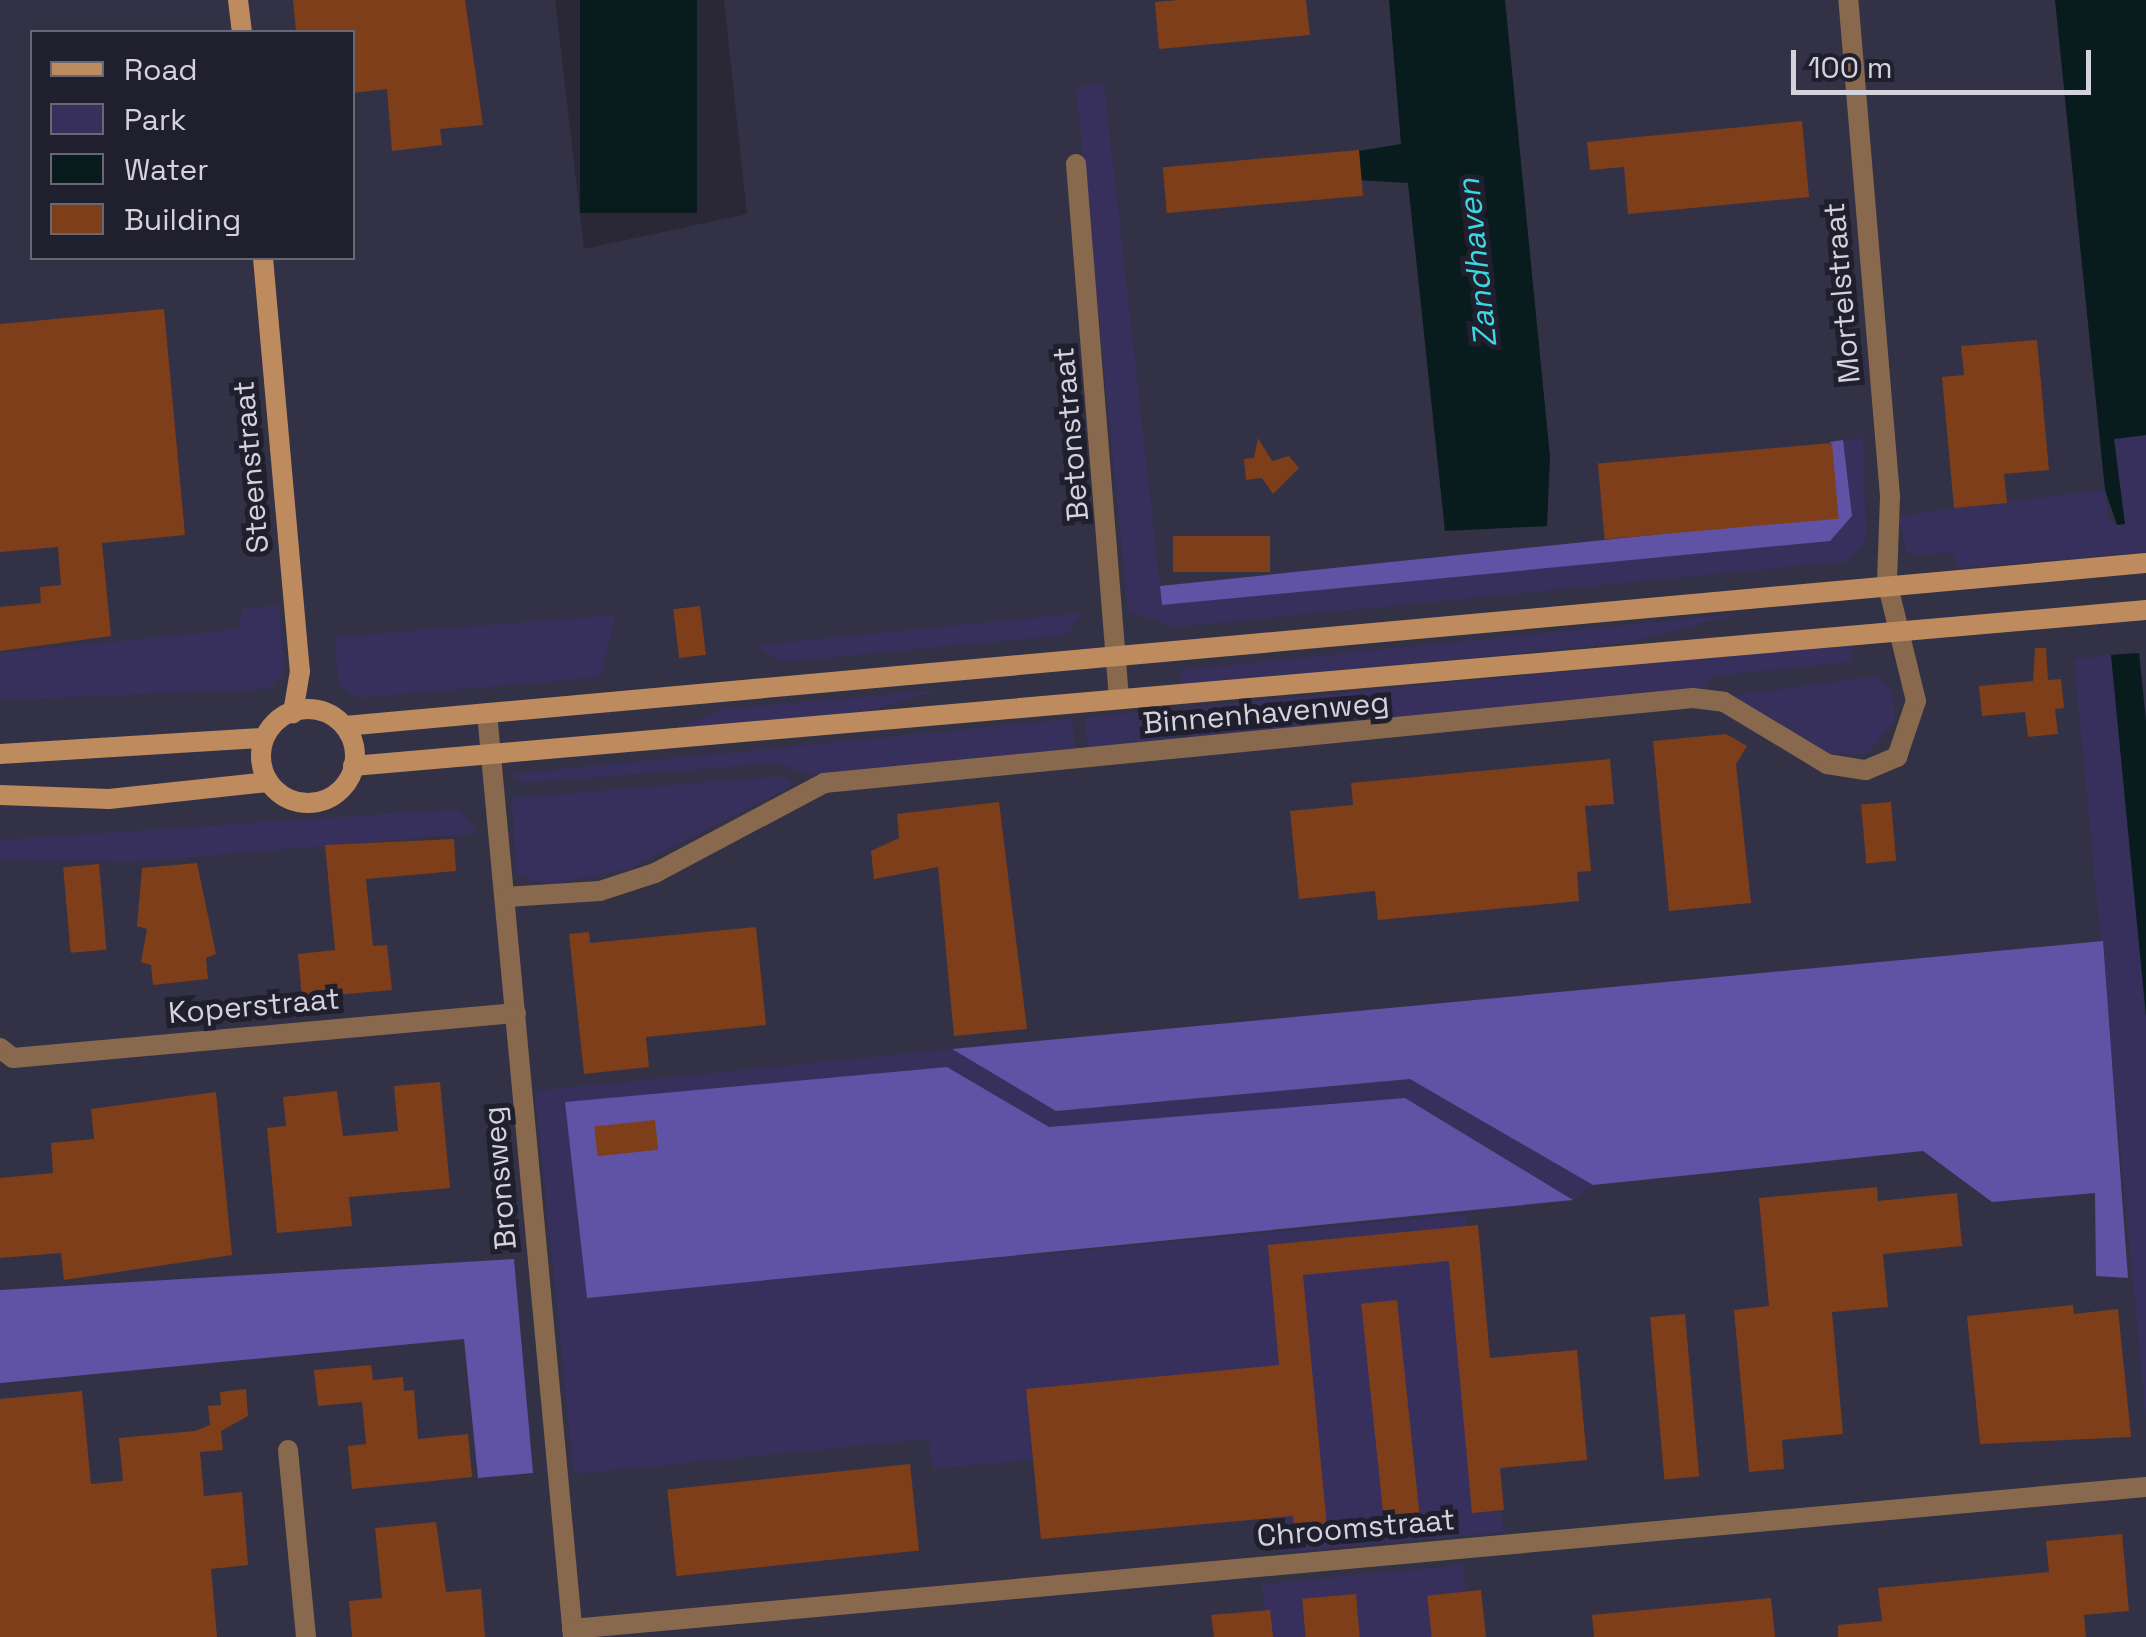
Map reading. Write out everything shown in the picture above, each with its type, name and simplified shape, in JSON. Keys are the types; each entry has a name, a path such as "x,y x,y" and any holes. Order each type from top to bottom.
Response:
{"main road":[{"path":"238,0 242,30"},
{"name":"Steenstraat","path":"263,260 300,671 293,713"},
{"path":"0,754 264,738 293,713 323,712 346,726 1118,657 1887,582 2146,563"},
{"name":"Binnenhavenweg","path":"353,766 491,758 1893,626 2146,610"},
{"name":"Steenstraat","path":"300,671 323,712"},
{"path":"0,796 109,799 268,782 314,802 338,794 353,766 346,726"},
{"path":"264,738 268,782"}],"street":[{"name":"Mortelstraat","path":"1848,0 1890,496 1887,582"},
{"name":"Betonstraat","path":"1076,164 1119,698"},
{"name":"Binnenhavenweg","path":"506,897 600,891 655,873 824,783 1693,698 1724,702 1827,764 1866,770 1897,757 1910,736 1916,701 1893,626 1887,582"},
{"name":"Bronsweg","path":"487,713 573,1633"},
{"name":"Koperstraat","path":"0,1048 12,1058 516,1013"},
{"path":"288,1450 306,1637"},
{"name":"Chroomstraat","path":"573,1633 2146,1487"}],"shaded area":[{"path":"0,0 555,0 584,249 747,214 724,0 1390,0 1446,531 1491,0 2146,0 2146,1637 0,1637"},
{"path":"1843,440 1852,516 1830,541 1162,605 1160,586 1836,516 1830,442"},
{"path":"2103,941 2128,1278 2096,1276 2095,1193 1992,1202 1923,1151 1593,1185 1410,1079 1056,1111 952,1049"},
{"path":"947,1067 1049,1127 1405,1098 1573,1200 587,1298 565,1102"},
{"path":"514,1259 533,1473 478,1478 464,1339 0,1383 0,1290"}],"green space":[{"path":"1104,84 1162,605 1641,558 1852,516 1843,440 1863,438 1866,539 1849,561 1175,627 1128,611 1076,87"},
{"path":"2146,435 2146,552 1958,568 1953,553 1907,554 1898,517 1948,509 2105,490 2109,523 2125,524 2114,439"},
{"path":"279,605 285,672 268,689 0,700 0,653 238,629 242,609"},
{"path":"1083,613 1066,635 782,662 756,645"},
{"path":"1743,613 1623,643 1182,686 1180,670"},
{"path":"616,615 601,677 359,698 339,685 334,637"},
{"path":"1852,644 1853,662 1712,676 1703,688 1187,738 1184,708"},
{"path":"2111,655 2146,1016 2146,1417 2074,659"},
{"path":"1878,676 1892,691 1895,720 1867,754 1830,754 1722,697"},
{"path":"941,690 852,715 680,728 725,709"},
{"path":"1170,709 1173,740 1088,749 1084,718"},
{"path":"1072,719 1075,749 810,775 778,763 524,783 510,774"},
{"path":"785,776 793,785 630,869 548,885 516,874 512,798"},
{"path":"459,809 477,833 132,862 0,860 0,840"},
{"path":"952,1049 1056,1111 1410,1078 1593,1185 1573,1200 1405,1098 1049,1127 947,1067 566,1102 587,1297 1466,1214 1504,1532 1282,1553 1265,1380 1027,1398 1033,1460 933,1468 928,1439 574,1474 535,1091"},
{"path":"1463,1565 1469,1637 1267,1637 1262,1584"}],"water":[{"path":"580,0 697,0 697,213 580,213"},
{"name":"Zandhaven","path":"1389,0 1505,0 1550,457 1547,526 1445,531 1408,183 1356,180 1353,152 1401,144"},
{"path":"2055,0 2146,0 2146,435 2114,439 2125,524 2117,525 2105,490"},
{"path":"2139,653 2146,721 2146,1016 2111,655"}],"building":[{"path":"293,0 465,0 483,125 440,129 442,145 392,151 387,89 355,93 355,30 296,30"},
{"path":"1306,0 1310,35 1159,49 1155,2"},
{"path":"1802,121 1809,197 1628,214 1624,167 1590,170 1587,142"},
{"path":"1359,150 1363,196 1167,213 1163,167"},
{"path":"164,309 185,535 102,543 111,636 0,651 0,607 41,603 40,587 61,585 58,547 0,552 0,324"},
{"path":"2037,340 2049,470 2004,474 2007,503 1954,508 1942,377 1964,375 1961,346"},
{"path":"1258,438 1272,461 1289,456 1299,468 1273,494 1262,478 1246,480 1244,459 1254,458"},
{"path":"1832,443 1839,519 1605,539 1598,463"},
{"path":"1173,536 1270,536 1270,572 1173,572"},
{"path":"700,606 706,655 679,658 673,609"},
{"path":"2035,648 2046,648 2048,680 2061,679 2064,708 2055,709 2058,734 2028,737 2025,712 1982,716 1979,686 2033,681"},
{"path":"1726,734 1747,746 1736,764 1751,903 1669,911 1653,741"},
{"path":"1610,759 1614,804 1585,806 1591,871 1577,872 1579,901 1378,920 1375,891 1299,899 1290,811 1353,805 1351,783"},
{"path":"999,802 1027,1029 954,1036 938,867 874,879 871,851 899,838 897,814"},
{"path":"1891,802 1896,861 1866,863 1861,805"},
{"path":"454,839 456,871 366,879 373,946 387,945 392,990 302,998 298,954 335,950 325,845"},
{"path":"197,863 216,954 206,958 208,979 153,985 151,965 141,962 147,929 137,926 142,868"},
{"path":"99,864 106,950 71,953 63,867"},
{"path":"756,927 766,1025 646,1037 649,1067 584,1074 569,934 589,932 590,943"},
{"path":"440,1082 450,1188 349,1197 352,1226 277,1233 267,1128 286,1126 283,1097 337,1091 343,1136 398,1131 394,1086"},
{"path":"216,1092 232,1255 64,1280 61,1253 0,1258 0,1178 53,1173 51,1143 94,1139 91,1109"},
{"path":"655,1120 658,1150 597,1156 594,1126"},
{"path":"1877,1187 1878,1201 1957,1193 1962,1246 1883,1254 1888,1307 1832,1312 1843,1434 1782,1440 1784,1469 1749,1472 1734,1310 1769,1306 1759,1198"},
{"path":"1478,1225 1490,1358 1577,1350 1587,1460 1500,1468 1504,1510 1472,1513 1449,1261 1303,1275 1327,1527 1294,1530 1293,1516 1041,1539 1026,1389 1279,1365 1268,1245"},
{"path":"1397,1300 1420,1518 1384,1522 1361,1304"},
{"path":"2073,1305 2074,1314 2118,1309 2131,1437 1980,1444 1967,1316"},
{"path":"1685,1314 1699,1476 1664,1479 1650,1317"},
{"path":"371,1365 373,1380 403,1377 404,1391 414,1390 418,1439 468,1434 472,1477 352,1489 348,1446 366,1444 362,1402 318,1406 314,1370"},
{"path":"246,1389 248,1416 221,1431 223,1450 200,1452 204,1496 242,1492 248,1565 211,1569 217,1637 0,1637 0,1399 82,1391 91,1484 123,1481 119,1438 195,1431 210,1425 208,1406 221,1405 220,1392"},
{"path":"910,1464 919,1551 676,1576 667,1490"},
{"path":"436,1522 446,1592 481,1589 485,1637 352,1637 349,1601 382,1598 375,1528"},
{"path":"2122,1534 2129,1611 2084,1615 2086,1637 1838,1637 1838,1625 1882,1621 1878,1588 2049,1572 2046,1541"},
{"path":"1481,1590 1486,1637 1432,1637 1427,1596"},
{"path":"1356,1594 1360,1637 1306,1637 1302,1599"},
{"path":"1771,1598 1775,1637 1594,1637 1592,1615"},
{"path":"1270,1610 1273,1637 1214,1637 1211,1615"}]}
